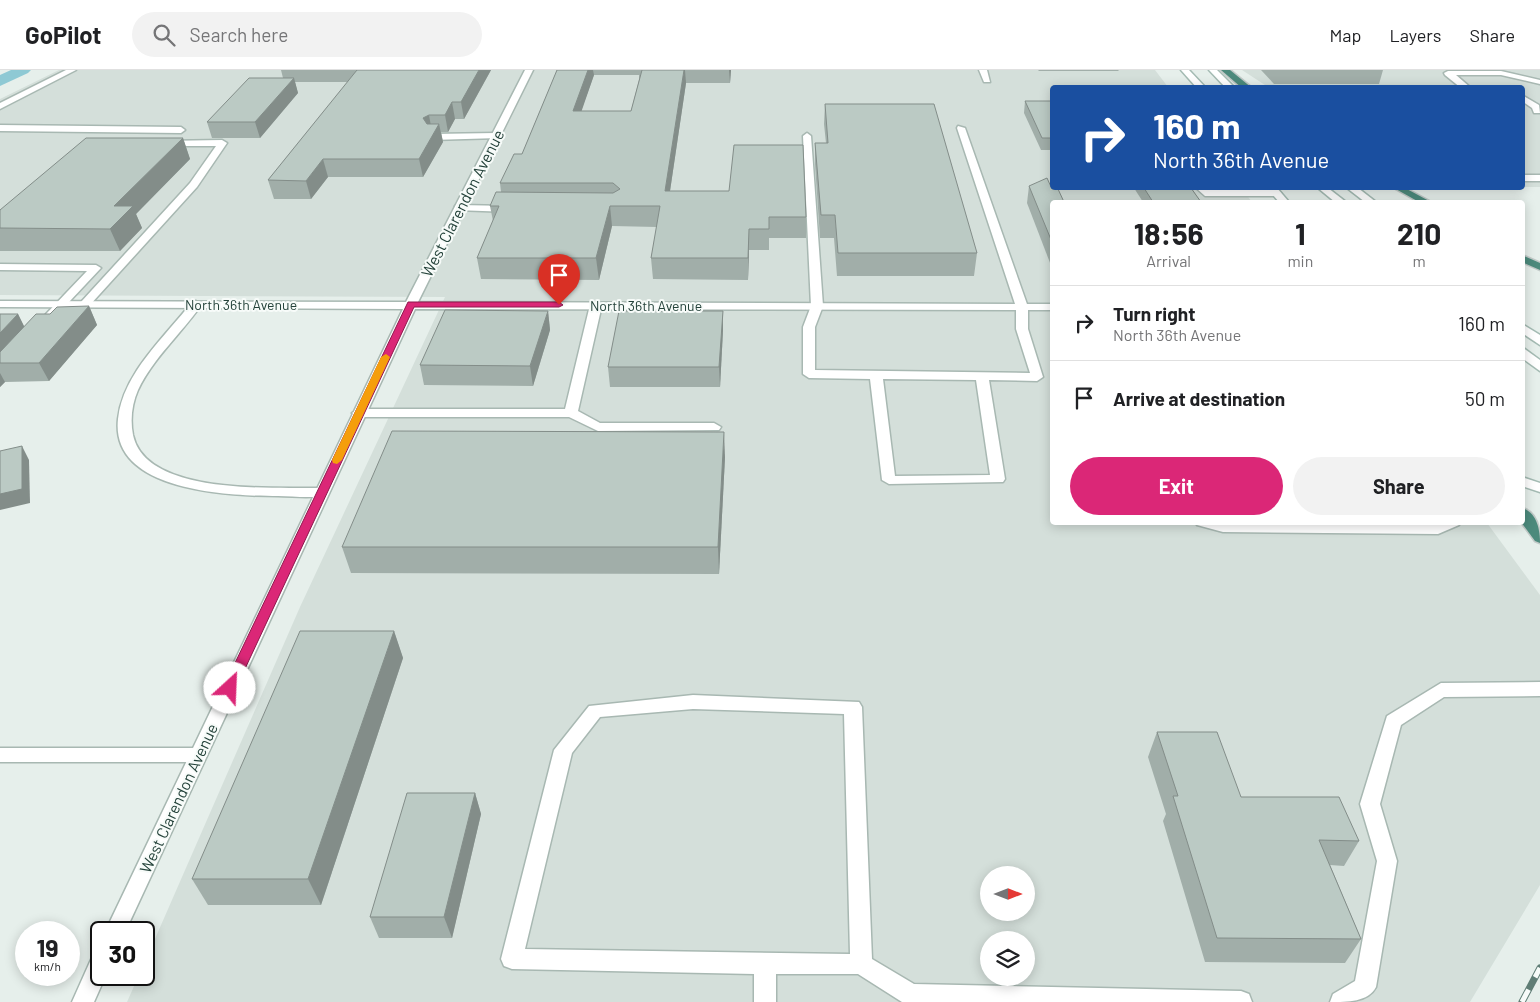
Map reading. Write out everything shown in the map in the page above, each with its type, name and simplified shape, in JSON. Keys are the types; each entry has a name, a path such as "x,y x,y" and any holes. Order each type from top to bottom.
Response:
{"highway":[{"path":"1225,70 1244,85"},
{"path":"1403,190 1422,200"},
{"path":"1525,260 1540,267"},
{"path":"1525,517 1540,538"}],"street":[{"path":"0,106 72,70"},
{"name":"West Clarendon Avenue","path":"120,921 411,304 529,70"},
{"path":"983,70 987,80"},
{"path":"1185,70 1197,85"},
{"path":"1213,70 1228,85"},
{"path":"1463,85 1448,73 1501,73 1540,82"},
{"path":"1490,73 1503,83"},
{"path":"1525,99 1539,111"},
{"path":"1525,111 1539,111"},
{"path":"0,128 32,130 181,130"},
{"path":"807,136 817,306 810,327 809,374 1037,377 1022,329 1022,306 961,128"},
{"path":"432,137 496,136"},
{"path":"85,304 194,185 222,143 153,143"},
{"path":"1525,178 1540,178"},
{"path":"1203,190 1205,192 1274,190 1282,200"},
{"path":"1326,190 1338,200"},
{"path":"1355,190 1368,200"},
{"path":"459,208 517,209"},
{"path":"0,267 96,268 41,325"},
{"name":"North 36th Avenue","path":"0,304 1050,307"},
{"path":"196,304 133,387 125,413 123,436 133,457 156,473 186,483 220,489 322,492"},
{"path":"570,413 596,305"},
{"path":"1525,328 1540,341"},
{"path":"1525,354 1540,367"},
{"path":"876,375 889,480 998,479 982,376"},
{"path":"359,413 570,413 598,427 714,427"},
{"path":"1525,482 1540,488"},
{"path":"1215,525 1223,527 1438,529 1447,525"},
{"path":"1341,1002 1365,987 1387,861 1370,804 1394,721 1441,690 1540,689"},
{"path":"861,964 853,707 692,702 594,711 563,750 512,959 861,964 911,995 1241,1002"},
{"path":"0,755 198,755"},
{"path":"765,964 765,1002"},
{"path":"82,1002 90,985"}],"shaded area":[{"path":"59,70 1155,70 1166,85 1050,85 1050,190 1243,190 1250,200 1050,200 1050,525 1488,525 1540,595 1540,885 1470,1002 127,1002 134,986 155,986 155,939 300,607 445,297 0,295 0,99"},
{"path":"1242,70 1540,70 1540,187 1525,187 1525,85 1265,85"}],"building":[{"path":"357,70 479,70 461,102 452,102 445,115 429,115 423,118 427,124 439,124 419,159 323,159 306,181 268,180"},
{"path":"557,70 588,70 573,111 631,111 642,70 684,70 665,191 729,191 734,145 803,145 806,217 769,217 769,229 749,229 748,258 651,258 660,206 610,206 596,258 477,258 499,206 490,206 496,192 613,193 620,189 613,183 500,183 514,154 522,154"},
{"path":"249,78 294,78 255,122 207,122"},
{"path":"1025,101 1050,101 1050,138 1042,138"},
{"path":"825,104 934,104 977,253 838,253 835,215 821,215 815,143 828,143"},
{"path":"86,138 183,138 114,206 133,206 110,229 0,228 0,210"},
{"path":"1047,178 1050,190 1058,190 1063,200 1050,200 1050,237 1029,186"},
{"path":"1145,190 1192,190 1200,200 1152,200"},
{"path":"89,306 39,363 0,363 0,352 36,314 50,314 57,307"},
{"path":"445,310 548,311 530,366 420,365"},
{"path":"619,311 723,311 719,367 608,367"},
{"path":"0,314 18,314 0,333"},
{"path":"392,431 724,432 718,547 342,547"},
{"path":"22,446 22,489 0,494 0,451"},
{"path":"300,631 394,631 308,879 192,879"},
{"path":"1157,732 1217,732 1241,797 1339,797 1359,841 1319,840 1361,939 1217,938 1173,796 1178,796"},
{"path":"407,793 475,793 444,917 370,917"}],"waterway":[{"path":"0,81 23,70"}],"railway":[{"path":"1522,1002 1540,968"}],"slow traffic":[{"path":"337,460 386,357"}],"route":[{"path":"230,688 411,304 559,305"}]}
